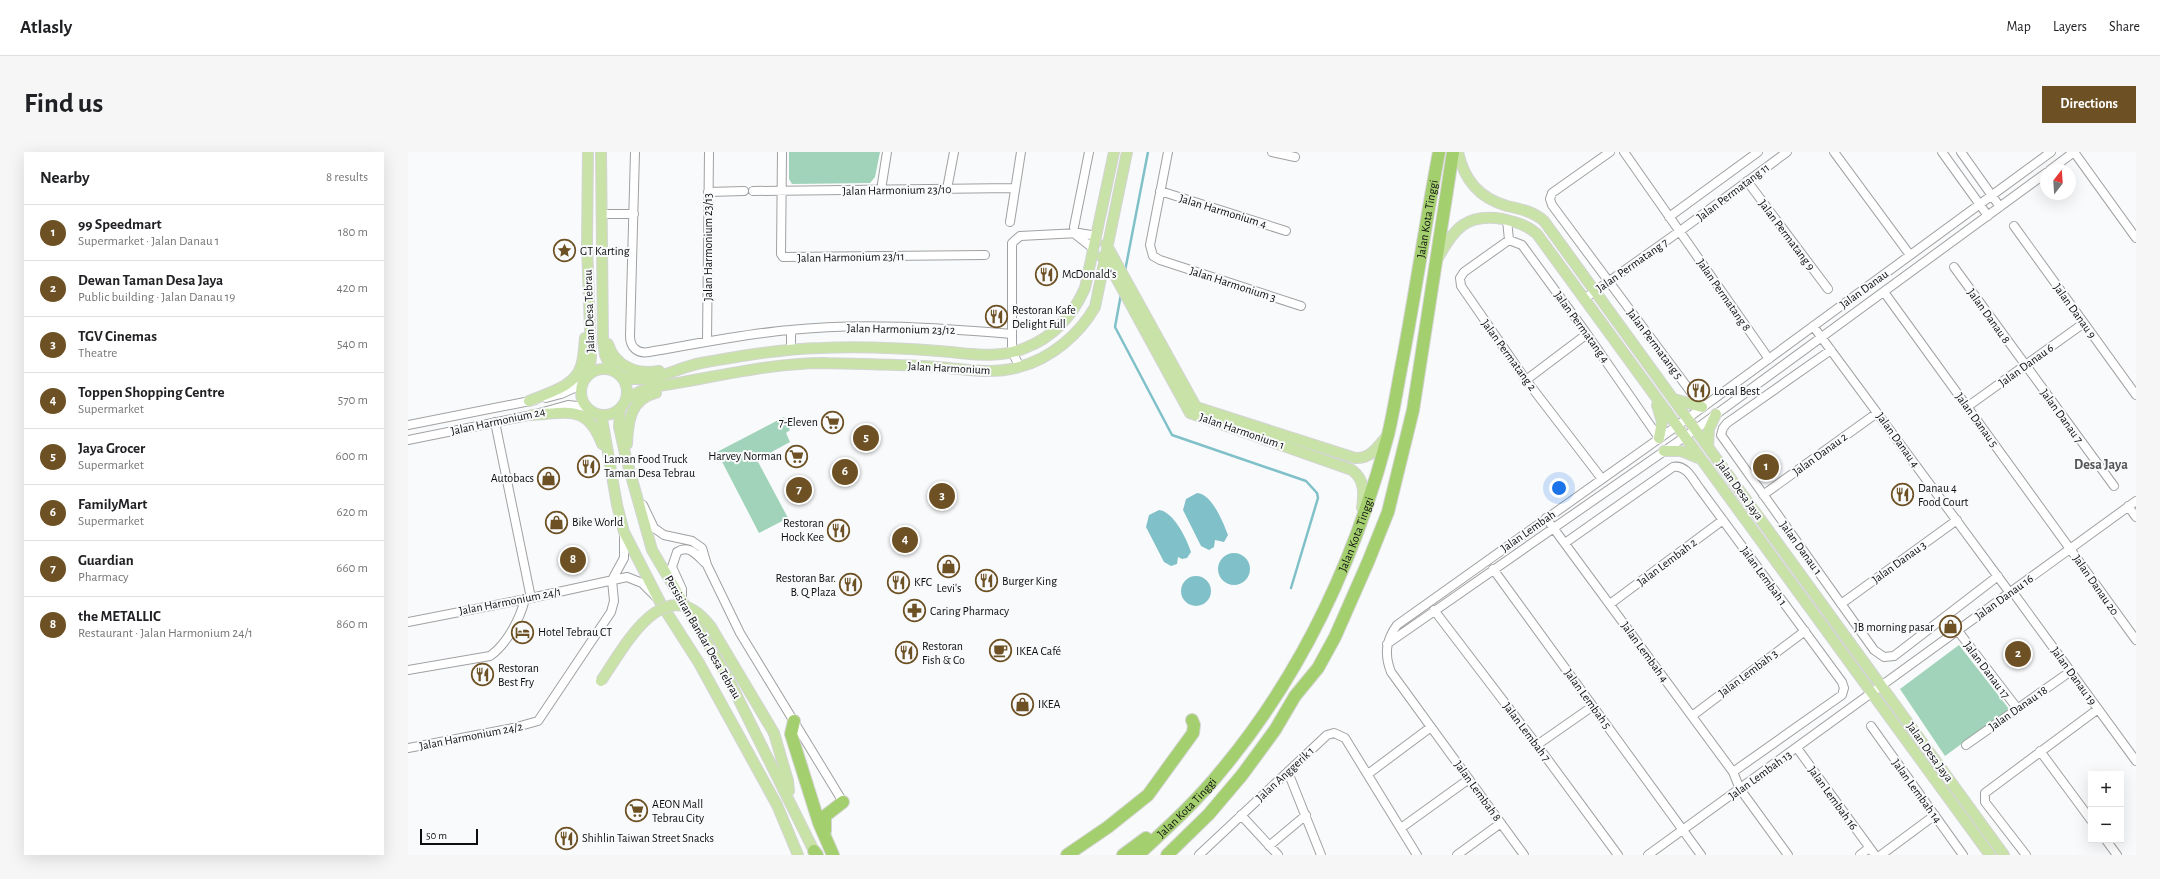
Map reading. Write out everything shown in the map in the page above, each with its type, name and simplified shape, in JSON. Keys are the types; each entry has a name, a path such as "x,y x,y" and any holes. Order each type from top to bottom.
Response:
{"highway":[{"name":"Jalan Kota Tinggi","path":"1138,855 1175,821 1221,772 1282,686 1316,628 1332,593 1361,524 1388,435 1439,152"},
{"name":"Jalan Kota Tinggi","path":"1167,855 1209,814 1242,775 1275,730 1295,696 1318,668 1335,637 1388,512 1413,410 1434,265 1453,152"},
{"path":"1067,855 1134,808 1152,790 1193,733 1194,725 1192,720"},
{"path":"794,721 792,734 819,823 833,855"},
{"path":"825,839 825,816 843,802"},
{"path":"1123,855 1153,833 1175,821"}],"main road":[{"name":"Jalan Desa Tebrau","path":"588,152 590,374"},
{"name":"Jalan Desa Tebrau","path":"601,152 602,322 605,355 612,370"},
{"name":"Jalan Harmonium","path":"622,377 633,380 649,379 698,364 791,350 821,348 869,348 939,351 990,356 1025,349 1046,337 1070,314 1085,288 1114,152"},
{"name":"Jalan Harmonium","path":"626,399 653,387 779,366 821,363 937,367 983,372 1020,367 1044,357 1073,336 1083,325 1095,307 1126,152"},
{"name":"Jalan Desa Jaya","path":"1458,152 1463,172 1472,184 1493,201 1539,216 1544,221 1883,686 2004,855"},
{"name":"Jalan Desa Jaya","path":"1434,265 1452,234 1465,223 1481,218 1507,220 1526,226 1537,234 1990,855"},
{"name":"Jalan Harmonium 1","path":"1097,236 1108,246 1121,268 1125,294 1190,413 1352,470 1359,477 1363,486 1361,524"},
{"name":"Jalan Harmonium 1","path":"1094,249 1105,259 1123,281 1196,407 1355,458 1365,457 1372,454 1388,435"},
{"path":"529,401 566,384 578,373 582,364 589,320"},
{"path":"602,322 613,356 629,368 650,373 698,364"},
{"path":"600,369 612,370 622,377 627,388 626,399 620,409 610,414 600,415 587,407 582,396 582,384 590,374 600,369"},
{"path":"626,458 628,421 632,410 641,400 650,394 687,386 698,380"},
{"path":"1655,397 1662,422 1660,438"},
{"path":"1674,399 1702,407"},
{"name":"Persisiran Bandar Desa Tebrau","path":"620,409 619,427 626,458 652,550 728,678 816,854"},
{"path":"532,415 570,413 583,416 596,428 610,460"},
{"path":"1708,446 1709,429 1716,414"},
{"name":"Persisiran Bandar Desa Tebrau","path":"600,415 610,460 617,505 624,532 660,602 699,663 754,761 777,805 798,855"},
{"path":"1664,451 1681,451 1701,460"},
{"path":"601,681 646,618 667,607 687,609 698,614 712,627 774,733 788,782 789,798"}],"street":[{"path":"602,214 634,214 635,152"},
{"name":"Jalan Harmonium 23/13","path":"707,342 709,152"},
{"path":"780,191 782,152"},
{"path":"880,190 887,152"},
{"path":"947,189 954,152"},
{"path":"1010,222 1014,188 1021,152"},
{"path":"1074,231 1089,152"},
{"path":"1160,191 1168,152"},
{"path":"1272,152 1295,157"},
{"name":"Jalan Permatang 5","path":"1610,152 1551,196 1552,205 1702,407"},
{"path":"1670,217 1758,152"},
{"name":"Jalan Permatang 11","path":"1680,231 1787,152"},
{"path":"1834,152 1910,255"},
{"path":"1942,152 1988,216"},
{"path":"1961,152 2000,207"},
{"name":"Jalan Danau","path":"1677,426 2051,152"},
{"path":"2058,164 2074,152 2136,238"},
{"name":"Jalan Permatang 8","path":"1628,153 1670,217 1769,359"},
{"name":"Jalan Danau","path":"1684,437 2040,177"},
{"name":"Jalan Permatang 9","path":"1747,181 1828,289"},
{"name":"Jalan Harmonium 23/10","path":"753,191 1014,188"},
{"path":"708,192 744,191"},
{"name":"Jalan Harmonium 23/11","path":"780,191 781,254 784,257 985,255"},
{"name":"Jalan Harmonium 4","path":"1160,191 1286,230"},
{"name":"Jalan Harmonium 3","path":"1160,191 1150,249 1153,256 1164,261 1302,306"},
{"name":"Jalan Harmonium 23/12","path":"634,214 630,341 636,350 644,353 791,330 890,327 948,329 1012,334"},
{"path":"1507,220 1509,240"},
{"name":"Jalan Danau 9","path":"2014,226 2136,395"},
{"path":"1074,231 1094,249"},
{"path":"1020,367 1012,352 1011,248 1014,240 1020,236 1074,231 1097,236"},
{"name":"Jalan Permatang 7","path":"1584,299 1680,231"},
{"name":"Jalan Permatang 4","path":"1509,240 1522,245 1660,438"},
{"name":"Jalan Permatang 2","path":"1509,240 1464,272 1460,282 1475,309 1526,380 1602,479"},
{"name":"Jalan Danau 8","path":"1954,267 2025,365"},
{"name":"Jalan Danau 5","path":"1884,292 2071,549"},
{"name":"Jalan Danau 6","path":"1968,407 2084,323"},
{"name":"Jalan Danau 4","path":"1813,326 2011,592"},
{"path":"791,330 791,350"},
{"path":"1526,380 1587,334"},
{"name":"Jalan Danau 1","path":"1831,350 1723,428 1722,437 1874,650 1880,656 1891,657 1998,576"},
{"name":"Jalan Danau 7","path":"2025,365 2114,486"},
{"name":"Jalan Harmonium 24","path":"408,425 561,394 582,384"},
{"name":"Jalan Harmonium 24","path":"408,440 532,415 568,405 587,407"},
{"name":"Jalan Danau 2","path":"1763,495 1877,413"},
{"path":"408,670 490,656 498,650 522,614 528,599 495,422"},
{"name":"Jalan Lembah","path":"1387,644 1389,637 1401,621 1677,426"},
{"name":"Jalan Lembah","path":"1387,644 1684,437"},
{"name":"Jalan Lembah 1","path":"1565,543 1676,466 1686,470 1805,631 1842,682 1844,688 1842,695 1733,772"},
{"path":"634,486 654,528 664,536 687,540 698,544 702,548 707,565 740,633 843,802"},
{"name":"Jalan Danau 16","path":"1872,694 2136,501"},
{"path":"2128,506 2136,517"},
{"name":"Jalan Lembah 4","path":"1546,518 1733,772 1740,789 1788,855"},
{"name":"Jalan Lembah 2","path":"1610,604 1722,520"},
{"name":"Jalan Danau 3","path":"1841,604 1957,520"},
{"path":"612,580 624,558 624,532"},
{"path":"682,600 682,589 672,567 677,552 685,548 689,549 707,565"},
{"name":"Jalan Danau 20","path":"2071,549 2136,640"},
{"name":"Jalan Lembah 5","path":"1493,569 1682,831 1701,855"},
{"name":"Jalan Harmonium 24/1","path":"408,622 528,599 612,580 632,578 642,584 660,602"},
{"name":"Jalan Harmonium 24/2","path":"408,748 513,728 538,721 613,609 614,601 612,580"},
{"name":"Jalan Danau 19","path":"2011,592 2071,671 2136,761"},
{"name":"Jalan Lembah 7","path":"1434,610 1537,745 1618,855"},
{"name":"Jalan Lembah 3","path":"1692,716 1805,631"},
{"name":"Jalan Danau 17","path":"1958,631 2017,708"},
{"path":"1387,644 1386,656 1391,672 1431,727 1368,774 1417,855"},
{"name":"Jalan Danau 18","path":"1966,745 2071,671"},
{"name":"Jalan Lembah 13","path":"1648,855 1872,694"},
{"path":"1537,745 1593,706"},
{"path":"2026,855 1986,804 1984,796 1987,791 2098,709"},
{"name":"Jalan Lembah 14","path":"1870,726 1963,855"},
{"name":"Jalan Lembah 8","path":"1431,727 1524,855"},
{"name":"Jalan Anggerik 1","path":"1203,854 1242,815 1328,735 1334,733 1345,738 1368,774"},
{"name":"Jalan Lembah 16","path":"1797,748 1872,852"},
{"path":"2040,751 2088,816"},
{"path":"1288,772 1306,815 1320,855"},
{"path":"1401,828 1468,779"},
{"path":"1242,815 1278,855"},
{"path":"1269,846 1306,815"},
{"path":"1881,855 1934,816"},
{"path":"1457,855 1501,823"},
{"path":"2108,843 2117,855"},
{"path":"1860,855 1872,852"}],"green space":[{"path":"789,152 880,152 875,177 870,183 792,184 789,179"},
{"path":"784,417 790,430 786,433 790,442 757,460 788,518 759,533 717,452"},
{"path":"1959,645 2009,709 1945,756 1900,689"}],"water":[{"path":"1197,493 1207,498 1212,503 1220,516 1228,535 1224,542 1215,540 1214,547 1209,550 1201,546 1183,510 1186,499"},
{"path":"1159,510 1169,515 1179,526 1191,552 1187,558 1182,559 1178,557 1177,564 1171,566 1164,562 1146,527 1149,515"},
{"path":"1231,553 1237,553 1246,557 1250,569 1246,581 1237,585 1231,585 1222,581 1218,572 1218,566 1222,557"},
{"path":"1196,576 1202,577 1210,585 1210,597 1202,605 1196,606 1190,605 1182,597 1181,591 1182,585 1190,577"}],"waterway":[{"path":"1125,271 1148,152"},
{"path":"1121,294 1115,327 1172,435 1306,481 1317,493 1318,498 1291,588"}],"place":[{"name":"GT Karting","path":"564,251"},
{"name":"McDonald's","path":"1047,274"},
{"name":"Restoran Kafe Delight Full","path":"997,317"},
{"name":"Local Best","path":"1698,391"},
{"name":"7-Eleven","path":"833,422"},
{"name":"Jaya Grocer","path":"866,438"},
{"name":"Harvey Norman","path":"797,456"},
{"name":"Laman Food Truck Taman Desa Tebrau","path":"588,466"},
{"name":"99 Speedmart","path":"1766,467"},
{"name":"FamilyMart","path":"845,472"},
{"name":"Autobacs","path":"549,478"},
{"name":"Guardian","path":"799,490"},
{"name":"Danau 4 Food Court","path":"1902,495"},
{"name":"TGV Cinemas","path":"942,496"},
{"name":"Bike World","path":"556,522"},
{"name":"Restoran Hock Kee","path":"839,530"},
{"name":"Toppen Shopping Centre","path":"905,540"},
{"name":"the METALLIC","path":"573,560"},
{"name":"Levi's","path":"949,567"},
{"name":"Burger King","path":"987,581"},
{"name":"KFC","path":"899,582"},
{"name":"Restoran Bar. B. Q Plaza","path":"851,585"},
{"name":"Caring Pharmacy","path":"915,611"},
{"name":"JB morning pasar","path":"1950,627"},
{"name":"Hotel Tebrau CT","path":"522,632"},
{"name":"IKEA Café","path":"1001,651"},
{"name":"Restoran Fish & Co","path":"907,653"},
{"name":"Dewan Taman Desa Jaya","path":"2018,654"},
{"name":"Restoran Best Fry","path":"482,675"},
{"name":"IKEA","path":"1023,704"},
{"name":"AEON Mall Tebrau City","path":"637,811"},
{"name":"Shihlin Taiwan Street Snacks","path":"567,838"}],"district":[{"name":"Desa Jaya","path":"2101,465"}]}
